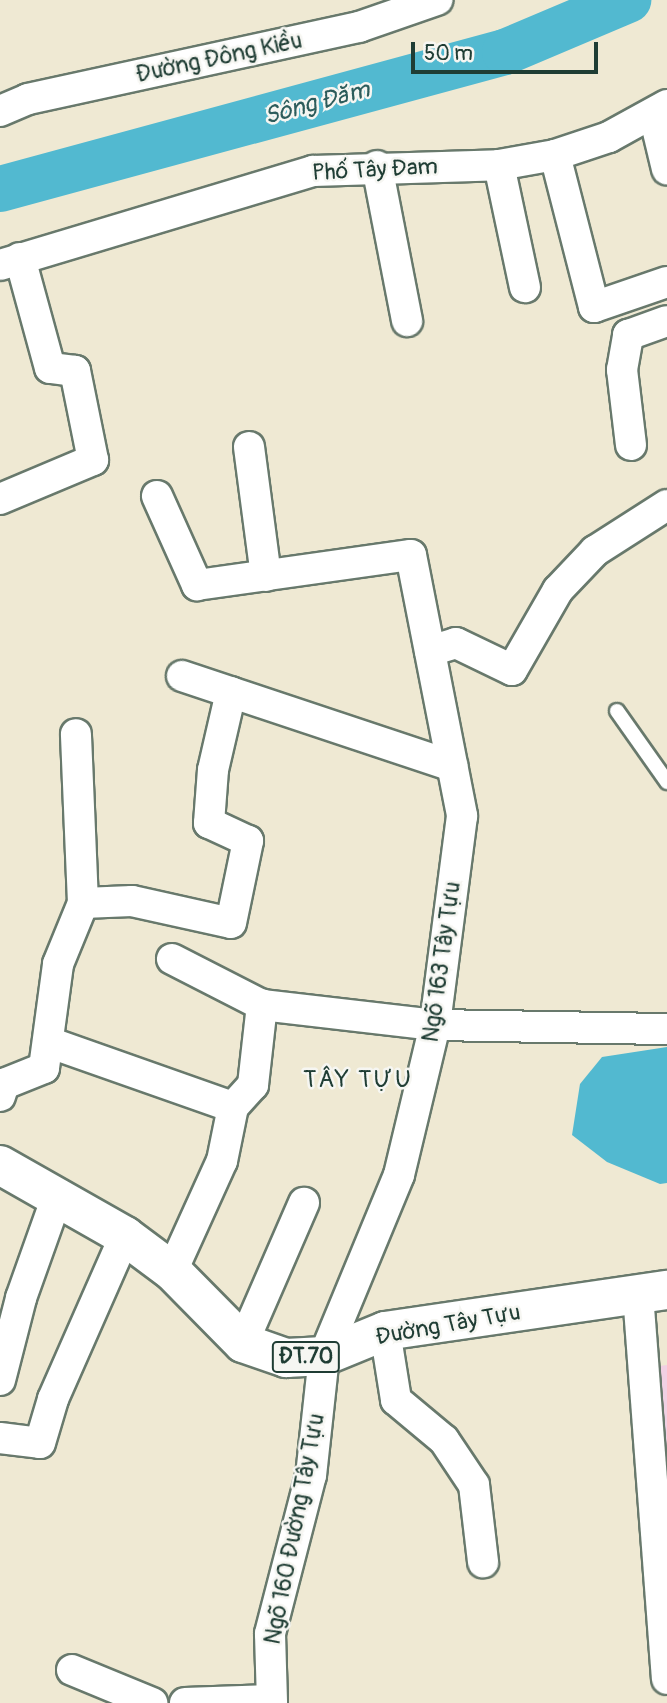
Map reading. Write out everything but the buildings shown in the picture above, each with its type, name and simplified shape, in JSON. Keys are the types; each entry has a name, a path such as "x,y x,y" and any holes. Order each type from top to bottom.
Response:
{"main road":[{"name":"Đường Tây Tựu","path":"0,1165 58,1194 125,1236 172,1271 243,1343 286,1358 324,1356 386,1331 653,1292"}],"street":[{"name":"Đường Đông Kiều","path":"0,110 28,99 359,27 437,0"},
{"name":"Phố Tây Đam","path":"10,261 313,171 377,166 499,165 555,155 660,110"},
{"path":"660,110 667,169"},
{"path":"555,155 594,307 667,282"},
{"path":"499,165 525,287"},
{"path":"377,166 407,321"},
{"path":"0,499 93,460 75,371 50,368 10,261"},
{"path":"631,445 622,370 628,335 667,321"},
{"path":"157,496 197,585 266,576 249,447"},
{"path":"430,651 456,643 512,670 558,590 595,551 667,505"},
{"name":"Ngõ 163 Tây Tựu","path":"266,576 411,555 462,816 435,1025 400,1175 324,1356"},
{"path":"182,676 452,766"},
{"path":"83,903 132,901 231,923 248,841 209,823 213,770 231,692"},
{"path":"0,1096 4,1083 44,1068 58,964 83,903 76,734"},
{"path":"172,960 262,1005 435,1025 667,1029"},
{"path":"172,1271 222,1161 233,1107 253,1084 262,1005"},
{"path":"48,1041 233,1107"},
{"path":"0,1380 21,1298 58,1194"},
{"path":"243,1343 304,1203"},
{"path":"0,1437 40,1443 53,1399 125,1236"},
{"path":"653,1292 667,1679"},
{"path":"386,1331 396,1400 443,1440 474,1485 483,1562"},
{"name":"Ngõ 160 Đường Tây Tựu","path":"272,1702 270,1634 311,1475 324,1356"},
{"path":"72,1670 152,1703"},
{"path":"185,1703 272,1702"}],"lane":[{"path":"617,711 667,782"}],"shaded area":[{"path":"667,1365 667,1543 652,1367"}],"water":[{"path":"667,1047 667,1183 660,1184 607,1162 572,1135 580,1084 602,1057"}],"waterway":[{"name":"Sông Đăm","path":"0,189 505,52 628,0"}],"district":[{"name":"TÂY TỰU","path":"358,1080"}]}
